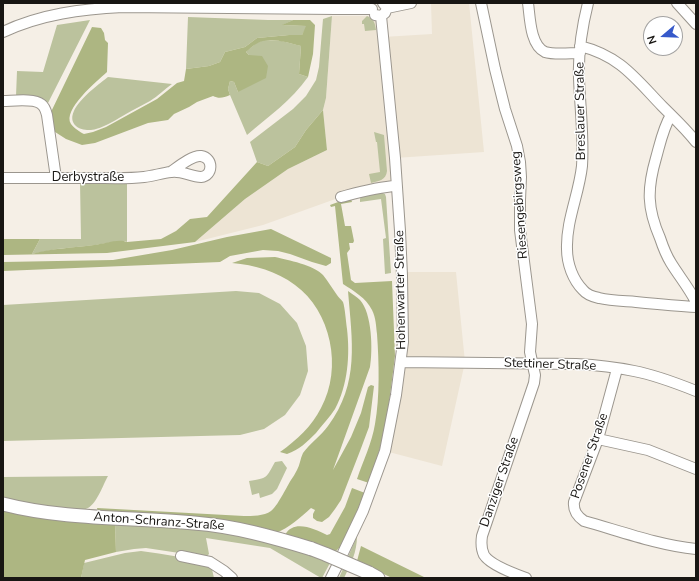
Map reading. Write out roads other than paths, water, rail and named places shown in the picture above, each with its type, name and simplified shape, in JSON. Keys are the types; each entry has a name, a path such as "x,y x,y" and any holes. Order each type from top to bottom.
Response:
{"main road":[{"name":"Anton-Schranz-Straße","path":"3,504 52,514 168,521 229,527 279,538 312,549 373,575"}],"street":[{"path":"3,32 26,23 62,13 123,5 374,6 374,14 377,16 383,9 411,3"},
{"name":"Riesengebirgsweg","path":"481,3 495,69 505,109 517,146 520,162 520,230 532,324 530,344 532,363"},
{"path":"528,3 533,35 536,43 544,51 551,53 595,50 607,56 625,68 696,142"},
{"name":"Breslauer Straße","path":"588,3 584,18 580,50 579,77 582,127 582,167 568,228 566,248 569,267 584,291 599,298 615,301 696,308"},
{"path":"677,3 696,24"},
{"name":"Hohenwarter Straße","path":"342,555 363,511 385,451 393,415 403,342 400,231 383,9"},
{"path":"3,102 34,101 44,107 47,115 56,178"},
{"path":"671,115 661,140 654,166 650,184 650,206 664,249 696,302"},
{"name":"Derbystraße","path":"3,178 136,178 158,175 172,171"},
{"path":"341,197 360,191 396,186"},
{"name":"Stettiner Straße","path":"401,362 576,364 635,371 696,391"},
{"name":"Danziger Straße","path":"526,578 491,562 483,554 481,543 482,536 534,383 535,375 532,363"},
{"name":"Posener Straße","path":"617,369 598,439 574,502 576,513 584,521 664,544 696,549"},
{"path":"598,439 648,450 696,469"},
{"path":"181,556 210,562 232,578"},
{"path":"331,578 337,566"}]}
